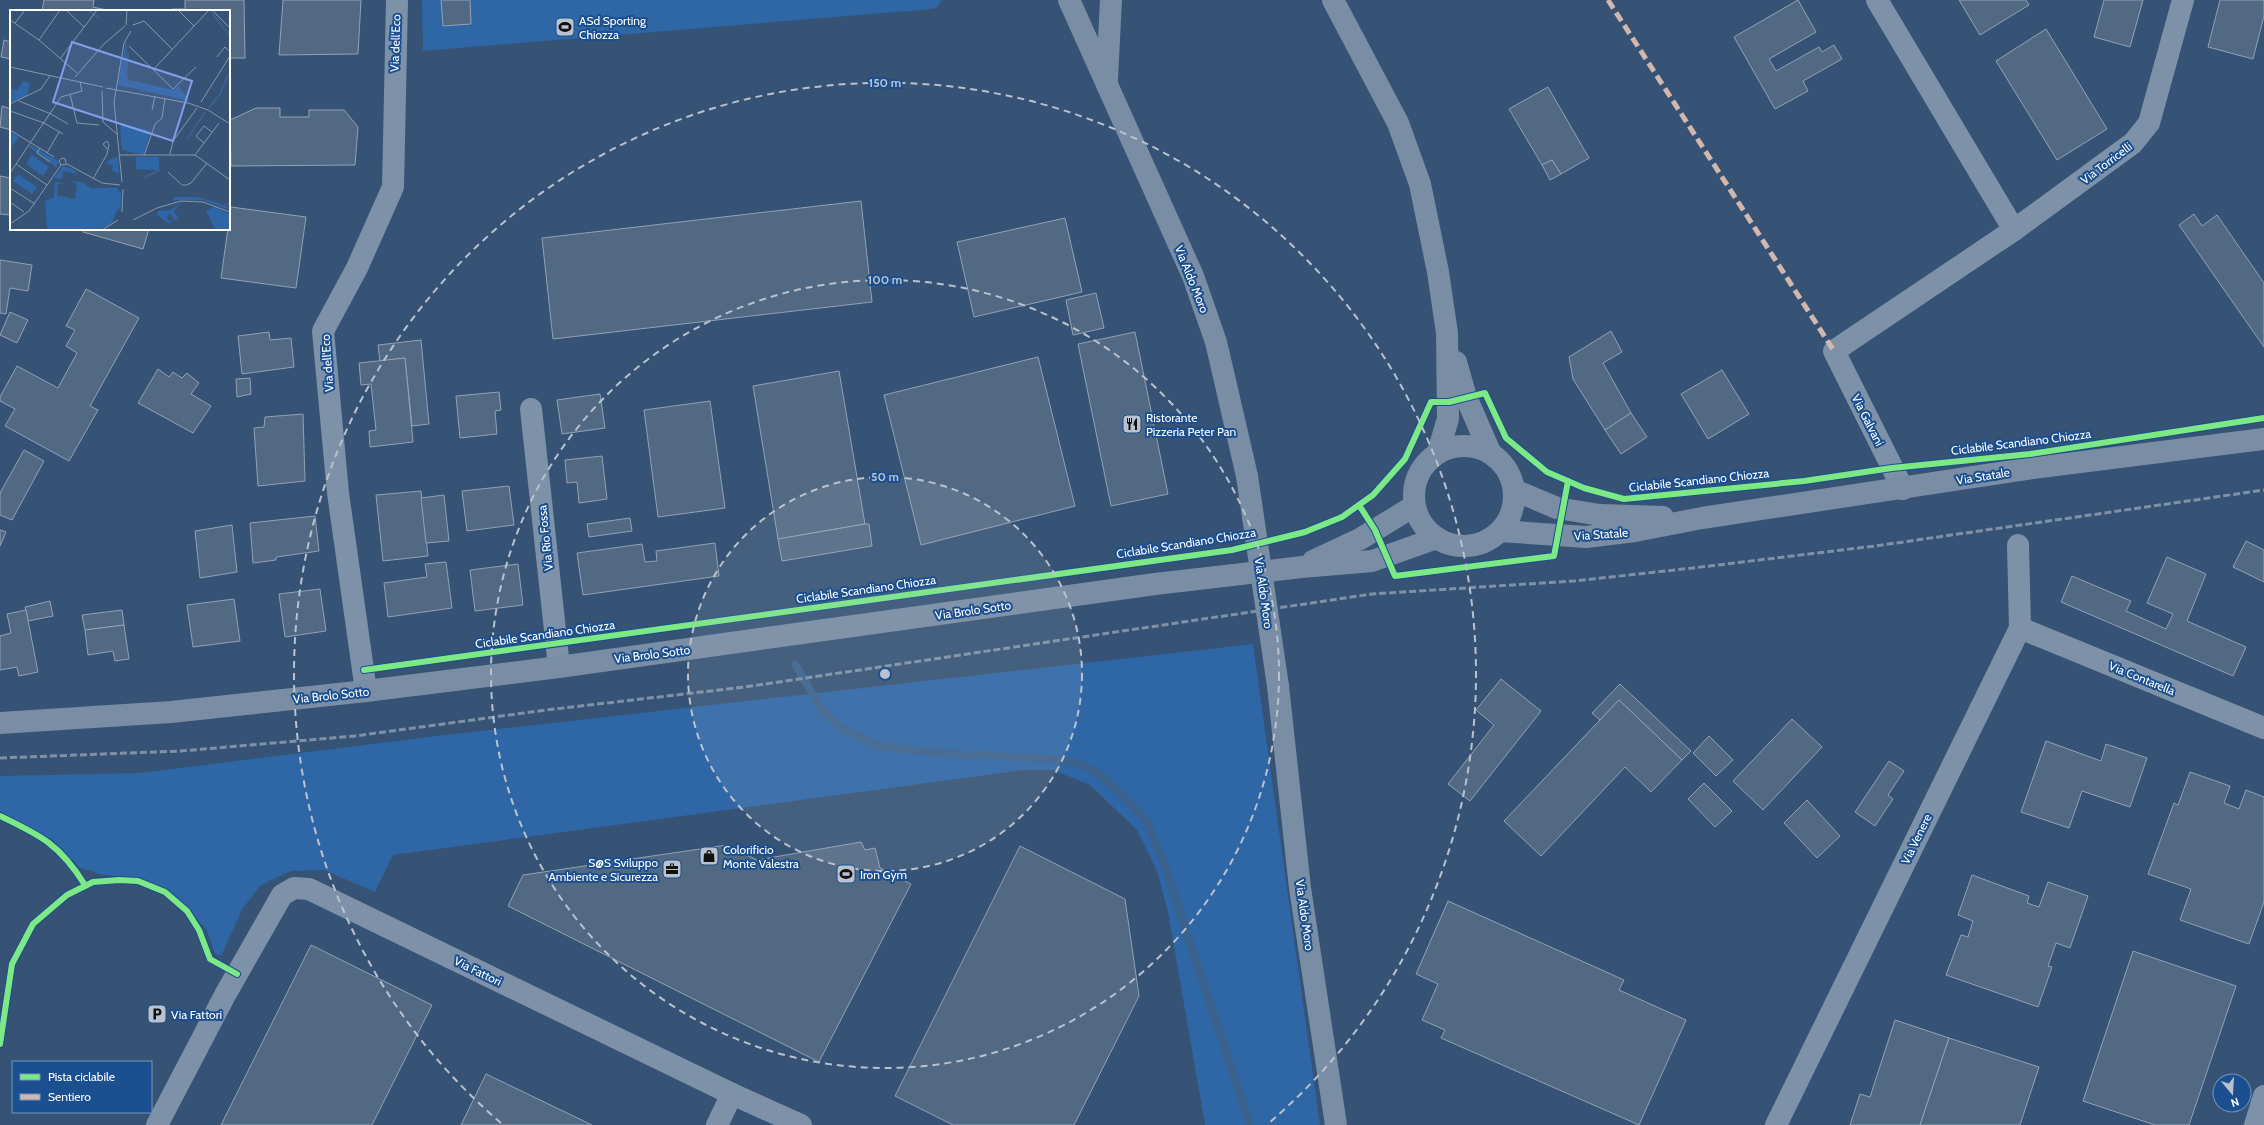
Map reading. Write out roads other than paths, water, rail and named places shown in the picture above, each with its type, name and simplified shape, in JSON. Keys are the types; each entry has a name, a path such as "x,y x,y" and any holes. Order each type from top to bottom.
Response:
{"main road":[{"name":"Via Aldo Moro","path":"1069,0 1193,276 1216,342 1246,476 1278,686 1300,888 1336,1125"},
{"name":"Via Aldo Moro","path":"1107,84 1111,0"},
{"path":"1333,0 1398,123 1420,184 1438,272 1448,333 1466,397 1490,452 1506,468 1514,490 1514,505 1509,519 1500,531 1489,539 1476,544 1462,546 1449,544 1437,538 1422,524 1414,506 1415,481 1428,460 1438,452 1464,445 1490,452"},
{"path":"1438,452 1448,418 1448,333"},
{"name":"Via Statale","path":"1500,531 1586,537 1635,531 1702,518 1903,489 2026,469 2264,439"},
{"name":"Via Statale","path":"1514,490 1557,508 1600,515 1702,518"},
{"name":"Via Brolo Sotto","path":"1302,566 1360,539 1414,506"},
{"name":"Via Brolo Sotto","path":"0,723 171,712 366,691 559,667 1155,584 1302,566 1372,561 1437,538"}],"street":[{"name":"Via dell'Eco","path":"366,691 338,493 323,331 357,268 393,187 397,0"},
{"path":"1877,0 2014,230"},
{"name":"Via Torricelli","path":"1834,351 2014,230 2133,144 2149,123 2182,0"},
{"name":"Via Galvani","path":"1834,351 1903,489"},
{"name":"Via Rio Fossa","path":"531,409 559,667"},
{"name":"Via Venere","path":"1776,1125 2020,628 2018,545"},
{"name":"Via Contarella","path":"2020,628 2264,728"},
{"name":"Via Fattori","path":"157,1125 225,995 282,895 294,888 309,889 732,1094 802,1125"},
{"path":"717,1125 732,1094"},
{"path":"2255,1125 2264,1096"}],"waterway":[{"path":"795,664 822,710 840,727 877,746 941,753 1052,759 1079,763 1100,774 1125,798 1147,821 1167,872 1250,1125"}],"railway":[{"path":"0,758 181,751 355,736 546,710 745,687 1372,594 1574,581 1693,568 1875,546 2264,490"}],"place":[{"name":"ASd Sporting Chiozza","path":"565,27"},
{"name":"Ristorante Pizzeria Peter Pan","path":"1132,424"},
{"name":"Colorificio Monte Valestra","path":"709,856"},
{"name":"S@S Sviluppo Ambiente e Sicurezza","path":"672,869"},
{"name":"Iron Gym","path":"846,874"},
{"name":"Via Fattori","path":"157,1014"}]}
